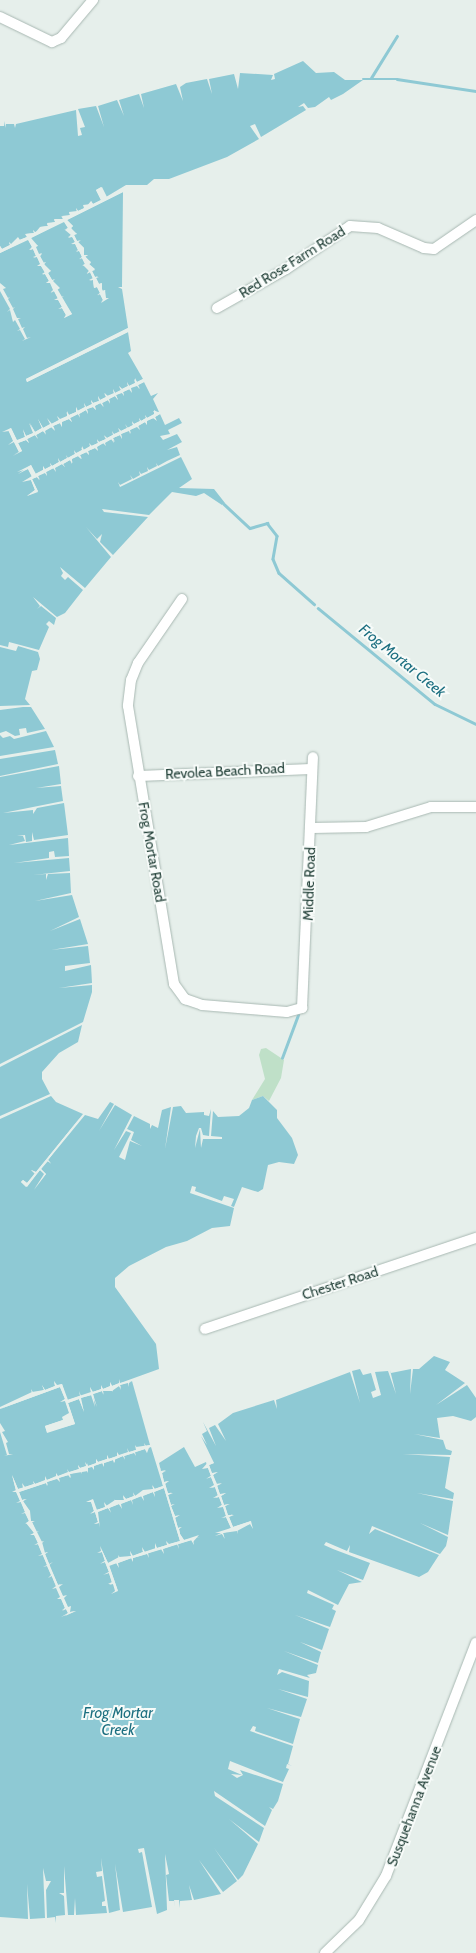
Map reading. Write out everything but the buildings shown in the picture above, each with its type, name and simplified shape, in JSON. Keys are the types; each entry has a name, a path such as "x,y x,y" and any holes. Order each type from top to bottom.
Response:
{"street":[{"path":"0,17 52,42 61,38 93,0"},
{"name":"Red Rose Farm Road","path":"217,308 350,226 378,228 424,248 434,249 476,220"},
{"name":"Frog Mortar Road","path":"182,599 144,652 131,680 129,717 174,984 179,995 202,1005 287,1012 300,1009"},
{"name":"Middle Road","path":"300,1009 304,1004 312,828 313,757"},
{"name":"Revolea Beach Road","path":"138,776 312,769"},
{"path":"312,828 366,828 431,807 476,806"},
{"name":"Chester Road","path":"205,1329 476,1238"},
{"name":"Susquehanna Avenue","path":"325,1953 359,1920 386,1876 476,1643"}],"green space":[{"path":"266,1048 284,1060 281,1078 269,1101 263,1096 252,1100 265,1079 259,1055 261,1049"}],"water":[{"path":"303,61 316,73 334,72 345,80 363,80 343,94 331,100 329,97 315,107 308,108 304,103 298,107 303,106 306,110 261,137 255,124 250,126 259,139 227,157 169,179 154,179 147,185 126,185 106,197 101,187 96,190 101,200 93,204 91,201 86,207 84,205 85,208 78,211 76,208 77,211 69,212 70,215 62,216 63,219 54,220 56,222 40,227 35,233 33,230 34,233 26,234 27,237 19,240 18,238 11,245 9,242 10,245 2,249 0,246 0,126 4,126 5,121 5,128 6,124 14,124 15,128 16,124 76,110 78,136 82,135 80,128 85,127 78,109 96,106 104,127 98,106 117,100 124,116 119,100 139,94 144,108 141,94 176,84 183,101 180,87 186,83 207,79 212,94 209,79 234,74 238,89 240,73 273,75 271,80 275,79 274,74"},
{"path":"123,192 122,287 118,287 122,289 128,328 26,379 27,382 128,332 131,351 128,353 143,379 137,382 134,379 135,383 129,386 127,382 128,386 122,389 119,386 121,390 115,393 113,389 114,393 107,396 105,393 106,397 100,400 98,396 99,401 93,403 91,400 92,404 86,407 84,403 85,407 77,411 76,407 76,412 69,415 66,412 68,416 60,420 57,416 59,420 43,428 38,419 42,428 35,432 30,423 34,433 26,436 23,430 25,437 17,441 11,428 3,433 8,430 19,452 13,455 22,451 18,443 26,440 29,443 27,439 35,435 38,439 36,435 43,431 46,435 44,431 52,427 55,430 53,426 60,423 62,427 61,422 69,419 72,422 70,418 78,414 80,417 79,414 86,410 88,414 87,409 93,407 96,410 94,406 101,403 103,407 102,403 108,400 110,403 109,399 115,396 118,400 116,395 122,392 124,396 123,392 130,389 132,392 130,388 137,385 139,389 138,385 144,382 151,396 158,393 153,399 159,412 153,411 155,414 147,418 145,415 146,418 141,421 139,418 140,421 134,424 132,422 133,425 121,431 118,428 120,431 107,438 104,436 106,439 99,442 97,440 98,443 83,450 81,447 82,450 76,454 74,451 75,454 60,462 58,458 59,462 52,466 50,463 51,466 44,470 43,466 43,470 35,474 31,465 18,474 28,469 32,477 31,480 35,490 27,496 38,491 32,479 37,477 39,480 38,476 45,472 47,476 46,472 62,464 65,467 63,464 70,460 73,463 71,459 78,456 81,459 80,455 87,452 89,455 88,451 95,448 98,450 96,447 112,439 115,442 113,438 120,435 122,439 121,434 129,430 130,434 130,430 137,426 140,429 138,426 145,422 147,425 146,421 154,418 156,420 155,417 160,414 165,425 179,418 182,423 168,430 170,434 160,436 163,440 177,434 182,442 167,450 177,447 180,455 158,466 156,463 157,466 149,470 147,467 148,471 141,474 139,471 140,475 133,479 130,475 132,479 120,485 118,482 120,487 181,457 192,479 179,488 214,489 225,503 222,505 204,493 196,496 172,492 149,515 102,509 104,512 148,517 113,555 100,542 102,534 97,539 86,527 111,557 85,588 60,567 63,573 61,576 65,580 68,577 83,590 65,613 57,617 33,597 40,606 37,609 41,606 56,618 54,625 49,621 46,624 49,627 39,650 9,642 8,647 0,645 0,291 10,309 7,312 10,310 13,322 15,320 20,329 17,331 20,330 25,339 22,341 31,337 27,338 23,329 25,327 22,328 18,319 21,318 17,318 13,309 15,307 13,308 8,299 10,297 8,298 3,289 6,288 0,283 0,253 28,239 32,247 30,250 33,249 36,256 33,257 37,257 41,265 38,266 41,266 45,273 42,275 45,274 49,281 46,283 50,282 54,290 51,293 54,291 62,307 59,309 62,308 66,315 64,318 72,314 48,273 51,271 44,264 46,262 44,263 40,256 42,254 39,255 35,247 38,246 31,238 64,221 68,228 65,230 71,235 68,237 72,236 75,242 72,245 75,243 78,250 75,251 79,250 82,257 79,259 82,258 85,264 83,265 89,271 87,274 90,272 93,279 89,281 93,280 94,288 97,287 100,293 97,295 100,294 103,300 101,302 106,299 103,292 106,290 103,291 100,285 102,283 99,284 96,278 98,276 95,277 92,271 95,270 85,256 88,255 84,255 84,248 78,242 80,241 77,241 74,235 77,234 67,220"},
{"path":"18,646 38,652 40,659 37,670 32,671 25,699 30,705 0,706 0,647 16,651"},
{"path":"31,707 45,729 27,733 26,728 19,729 20,735 15,736 6,731 0,733 0,710"},
{"path":"46,731 54,747 0,756 0,735 3,738 10,736 14,739"},
{"path":"55,750 58,764 0,776 0,759"},
{"path":"59,766 61,784 36,788 61,786 63,801 3,813 33,810 33,814 37,808 64,803 68,835 34,840 32,832 32,841 26,842 25,835 17,836 23,836 25,841 9,845 68,838 69,856 55,857 54,851 49,852 49,858 14,863 69,858 70,871 33,875 46,874 46,880 48,874 70,873 71,893 35,901 72,895 79,917 50,931 80,919 88,944 51,950 88,946 90,963 65,966 65,971 91,965 92,983 59,988 92,985 92,992 83,1022 0,1064 0,777"},
{"path":"82,1025 78,1042 59,1053 42,1072 42,1079 50,1094 0,1116 0,1067"},
{"path":"51,1096 56,1102 83,1114 36,1172 31,1170 35,1173 27,1183 23,1180 21,1182 27,1187 40,1170 45,1174 34,1189 46,1174 41,1169 48,1161 51,1164 48,1160 85,1115 98,1119 110,1102 114,1104 99,1131 115,1105 132,1115 114,1150 126,1131 131,1133 119,1157 125,1160 130,1141 142,1146 131,1140 134,1132 127,1129 134,1116 150,1124 150,1129 152,1125 158,1128 162,1110 171,1107 165,1149 173,1107 181,1106 186,1113 204,1112 204,1115 209,1116 211,1109 209,1136 203,1135 201,1128 199,1128 196,1136 195,1148 200,1129 201,1148 203,1139 222,1139 222,1137 211,1136 213,1111 218,1117 239,1116 249,1108 252,1100 263,1096 277,1110 277,1118 292,1138 298,1155 294,1164 279,1162 268,1165 263,1189 258,1192 242,1187 234,1207 231,1206 234,1199 224,1196 222,1201 195,1191 196,1187 192,1186 190,1193 234,1208 230,1226 212,1228 187,1241 166,1247 129,1266 115,1278 115,1287 156,1344 159,1369 112,1386 110,1382 111,1386 103,1389 101,1386 102,1389 92,1392 90,1387 91,1392 67,1400 62,1384 56,1386 54,1381 55,1386 45,1390 42,1385 44,1390 32,1392 0,1407 0,1119"},
{"name":"Frog Mortar Creek","path":"434,1356 450,1362 445,1370 465,1383 436,1405 467,1385 476,1398 476,1417 471,1421 453,1416 437,1418 440,1438 414,1434 443,1440 446,1449 452,1451 451,1455 403,1454 450,1457 445,1488 454,1493 453,1499 417,1493 453,1501 448,1535 420,1523 448,1537 446,1546 440,1554 372,1526 369,1534 375,1529 439,1555 428,1572 419,1577 349,1552 350,1545 347,1551 326,1542 324,1545 370,1563 363,1580 337,1570 362,1582 349,1584 338,1605 308,1590 307,1593 334,1605 332,1609 336,1611 330,1627 295,1615 329,1629 322,1650 300,1642 321,1652 318,1663 284,1651 318,1665 316,1673 307,1675 310,1678 279,1669 277,1675 282,1672 309,1681 308,1697 278,1689 307,1699 301,1717 267,1708 300,1719 293,1744 255,1731 256,1727 253,1726 250,1731 293,1746 288,1764 292,1766 287,1764 286,1768 289,1769 283,1782 230,1761 228,1769 242,1775 231,1774 237,1778 243,1775 240,1770 283,1784 278,1801 273,1809 269,1807 272,1810 265,1826 214,1791 215,1796 264,1828 259,1842 229,1819 258,1844 243,1875 238,1880 214,1848 237,1881 223,1892 199,1860 221,1894 194,1900 189,1885 192,1900 180,1901 180,1908 179,1900 174,1900 175,1908 174,1901 169,1901 166,1875 169,1874 165,1854 167,1910 157,1914 144,1848 138,1849 139,1853 142,1852 152,1907 123,1912 115,1864 120,1910 109,1913 101,1858 102,1871 96,1872 97,1877 102,1876 105,1901 102,1902 102,1906 106,1906 107,1913 76,1915 75,1898 74,1915 68,1915 64,1866 64,1893 59,1893 64,1896 65,1915 56,1916 55,1923 55,1917 47,1918 46,1890 51,1881 46,1881 43,1868 45,1918 30,1919 27,1884 28,1919 0,1917 0,1432 7,1455 4,1456 13,1454 9,1454 6,1443 8,1442 2,1432 5,1431 0,1423 0,1409 60,1387 65,1399 61,1402 65,1400 70,1414 63,1420 45,1426 47,1432 75,1424 68,1403 79,1399 84,1412 80,1398 92,1395 97,1407 93,1394 102,1391 103,1394 103,1391 112,1391 119,1386 121,1388 120,1385 132,1381 150,1445 136,1447 136,1450 108,1459 107,1455 107,1459 98,1462 96,1459 97,1463 88,1466 87,1463 87,1466 80,1468 78,1465 79,1469 35,1484 33,1481 34,1484 18,1489 12,1475 16,1491 29,1521 26,1523 34,1533 31,1535 34,1534 38,1543 35,1545 38,1544 65,1608 62,1611 66,1609 68,1613 65,1616 76,1611 70,1612 70,1607 68,1608 58,1586 61,1584 58,1585 45,1554 48,1552 45,1553 32,1522 34,1521 31,1521 30,1511 23,1501 26,1499 22,1500 19,1492 46,1483 48,1486 47,1482 69,1475 70,1478 70,1474 88,1471 87,1468 103,1463 104,1466 104,1463 113,1460 114,1463 114,1460 123,1456 125,1459 124,1456 145,1449 147,1453 146,1449 151,1447 163,1486 154,1489 153,1486 153,1489 144,1493 143,1490 135,1496 133,1493 134,1496 126,1499 123,1496 124,1500 115,1500 106,1506 104,1503 106,1507 96,1510 93,1500 86,1502 91,1501 94,1511 91,1513 95,1512 98,1522 94,1524 99,1523 100,1528 97,1512 108,1508 111,1512 109,1508 119,1504 121,1507 120,1504 153,1492 155,1497 154,1492 164,1488 180,1541 157,1548 155,1546 156,1548 144,1552 142,1548 143,1552 132,1556 130,1551 131,1556 119,1557 108,1563 100,1546 102,1551 98,1553 102,1552 105,1561 101,1563 105,1562 109,1572 105,1574 109,1573 112,1583 109,1585 113,1584 118,1591 109,1566 117,1563 118,1566 118,1563 132,1558 133,1561 133,1558 192,1540 193,1542 199,1535 184,1540 180,1534 179,1529 181,1527 178,1528 175,1517 178,1516 175,1516 171,1506 174,1504 171,1505 168,1495 172,1492 168,1494 165,1483 169,1481 164,1482 162,1473 166,1471 161,1472 159,1463 184,1447 195,1467 206,1462 207,1466 204,1468 208,1468 211,1476 207,1478 211,1477 215,1486 210,1488 215,1487 218,1496 215,1498 219,1497 222,1505 219,1507 223,1506 226,1516 223,1518 226,1517 231,1528 215,1533 222,1533 224,1538 223,1533 237,1531 250,1524 251,1521 233,1527 229,1517 233,1514 228,1516 225,1506 229,1504 224,1505 221,1496 226,1493 220,1495 217,1485 221,1484 217,1484 213,1475 217,1472 212,1474 209,1465 214,1463 201,1436 207,1445 202,1434 207,1431 203,1422 216,1446 209,1428 215,1425 226,1441 218,1424 233,1413 274,1400 277,1409 276,1400 350,1372 360,1403 352,1371 360,1369 363,1375 371,1373 376,1390 371,1392 373,1398 381,1395 375,1372 388,1371 396,1394 390,1370 391,1373 411,1369 410,1394 413,1369 419,1369"}],"pier":[{"path":"129,186 125,196 123,192 67,220 73,226 71,228 74,233 77,233 74,235 77,241 81,240 78,242 84,248 82,249 84,255 88,255 85,257 91,262 89,264 95,269 92,271 95,277 99,277 96,278 99,284 102,283 102,291 105,290 106,298 109,298 101,303 103,300 100,294 97,296 100,293 97,287 94,288 93,280 89,280 93,278 90,272 86,274 89,271 86,265 82,266 85,264 82,258 79,260 82,257 79,251 76,252 78,250 75,244 71,244 75,242 72,237 68,238 71,235 68,229 64,230 68,228 64,222 31,238 35,246 38,245 36,247 39,254 42,253 40,256 43,263 46,262 44,264 48,271 51,270 48,273 52,280 55,279 53,281 60,288 57,290 61,297 64,296 61,298 72,314 64,318 66,315 62,308 58,309 62,307 58,300 54,300 58,298 54,291 50,293 53,290 50,283 46,283 49,281 45,274 42,274 45,272 41,266 37,266 40,264 37,257 33,258 36,256 33,249 29,250 32,247 28,240 0,253 0,246 2,249 10,245 9,242 11,244 18,237 20,240 27,237 25,234 34,233 33,230 35,232 41,230 40,227 48,226 47,223 55,222 54,219 63,219 61,216 64,218 70,215 69,212 71,214 77,212 76,208 78,211 84,208 83,205 91,204 91,201 93,204 101,200 96,190 102,187 107,197"},
{"path":"128,328 128,332 27,382 26,379"},
{"path":"135,378 137,382 143,379 144,382 138,385 140,389 137,386 131,388 132,393 129,389 123,392 124,396 122,393 116,395 118,400 115,396 109,399 110,404 108,400 102,403 104,407 100,403 95,406 96,410 93,407 87,409 88,414 86,410 79,414 80,418 78,414 70,418 72,422 69,419 62,422 62,427 60,423 53,426 55,431 51,427 45,431 46,434 43,431 36,435 38,439 35,435 27,439 29,443 26,440 18,443 22,451 13,456 19,452 14,442 8,445 13,441 9,431 2,432 11,428 17,440 25,437 23,429 26,436 33,433 29,423 35,432 42,428 38,419 43,428 50,424 47,418 52,424 59,420 57,416 60,419 67,416 67,411 69,415 76,412 76,407 78,411 85,407 84,403 86,407 92,404 91,400 93,403 99,401 98,396 100,400 106,397 104,393 108,396 114,394 113,389 115,393 121,390 119,386 122,389 128,386 127,382 129,386 135,383"},
{"path":"154,410 160,414 155,417 157,421 153,418 147,421 147,425 145,422 138,426 140,430 137,427 130,430 131,434 129,431 121,434 122,439 120,435 113,438 114,443 111,439 105,443 106,446 103,443 97,447 98,451 95,448 88,451 89,455 86,452 80,455 82,459 78,456 72,459 72,464 70,460 63,464 65,467 62,464 55,468 56,472 53,468 46,472 47,476 45,473 38,476 40,480 37,477 32,479 38,492 27,496 35,490 31,480 22,482 32,476 28,469 17,472 31,465 36,474 43,470 43,466 45,469 51,466 50,463 52,466 59,462 58,458 60,462 67,458 66,455 68,458 75,454 74,450 76,453 82,450 82,446 84,450 90,446 89,443 92,446 98,443 97,439 99,442 106,439 104,435 107,438 113,435 112,431 114,434 120,432 118,428 121,431 127,428 125,424 128,428 133,425 132,421 134,424 140,421 139,418 141,421 146,418 145,415 147,418 154,414"},
{"path":"83,1114 48,1160 51,1163 47,1161 41,1169 46,1174 34,1190 44,1174 40,1170 26,1187 21,1182 23,1180 27,1183 35,1174 31,1170 36,1172"},
{"path":"119,1379 120,1383 132,1381 129,1383 129,1387 128,1383 120,1385 121,1390 119,1386 112,1388 113,1392 111,1389 103,1391 104,1395 102,1391 93,1394 95,1407 91,1395 81,1398 84,1412 79,1399 68,1403 75,1424 47,1433 45,1426 63,1420 62,1417 69,1413 65,1401 60,1402 65,1399 60,1387 0,1409 32,1394 31,1389 34,1394 44,1390 42,1385 45,1390 55,1386 54,1381 57,1385 62,1384 68,1400 80,1396 79,1391 81,1396 91,1393 90,1387 93,1392 101,1389 101,1385 103,1389 110,1386 110,1382 112,1386 119,1383"},
{"path":"144,1443 146,1446 150,1445 147,1453 145,1449 135,1452 136,1456 134,1453 124,1456 125,1460 123,1456 115,1459 115,1463 113,1460 104,1463 104,1467 102,1463 94,1466 94,1470 92,1467 88,1468 88,1473 86,1469 81,1470 82,1474 80,1471 70,1474 71,1478 68,1475 59,1478 60,1482 57,1479 47,1482 47,1486 46,1483 19,1492 22,1500 27,1499 23,1501 27,1511 30,1510 28,1512 31,1521 35,1521 32,1522 36,1532 39,1531 36,1533 40,1542 44,1541 41,1544 44,1553 48,1552 45,1554 49,1564 53,1562 49,1565 58,1585 63,1584 59,1587 63,1596 67,1595 64,1598 68,1607 71,1606 70,1612 76,1611 61,1617 68,1613 66,1609 62,1610 65,1608 61,1599 57,1599 60,1597 56,1588 52,1589 56,1586 52,1576 48,1578 51,1575 47,1566 43,1567 47,1565 43,1555 38,1556 42,1554 38,1544 34,1545 38,1543 34,1535 30,1535 34,1533 29,1523 25,1524 29,1521 25,1513 21,1514 25,1512 21,1502 16,1503 20,1501 16,1492 12,1492 16,1490 12,1475 18,1489 23,1488 22,1483 25,1487 34,1484 33,1481 35,1484 45,1480 45,1476 47,1480 56,1476 56,1473 58,1476 68,1472 67,1469 69,1472 79,1469 78,1465 80,1468 86,1466 85,1462 88,1466 96,1463 96,1459 98,1462 107,1459 107,1455 109,1459 117,1456 117,1452 119,1455 128,1452 127,1448 129,1452 136,1450 135,1445 138,1449 145,1447"},
{"path":"210,1460 214,1463 209,1465 212,1473 218,1472 213,1475 216,1484 222,1483 217,1486 220,1494 226,1493 221,1496 224,1505 230,1504 225,1506 228,1515 234,1515 229,1517 233,1527 251,1521 253,1529 250,1524 237,1528 238,1534 236,1529 223,1533 225,1539 222,1534 215,1536 231,1528 226,1517 221,1518 226,1516 223,1507 217,1508 222,1505 219,1497 213,1498 218,1495 215,1487 209,1488 214,1485 211,1477 206,1479 211,1476 208,1468 202,1469"},
{"path":"159,1463 161,1471 166,1470 162,1473 164,1482 169,1481 165,1484 168,1493 173,1493 168,1495 171,1505 175,1504 171,1506 175,1516 180,1515 175,1518 178,1528 182,1527 179,1529 180,1534 184,1540 200,1537 193,1539 194,1545 191,1540 178,1544 179,1549 177,1544 163,1549 164,1554 161,1549 148,1553 149,1558 147,1554 133,1558 133,1562 131,1558 118,1563 119,1568 116,1563 109,1565 118,1591 111,1594 115,1591 113,1584 108,1584 112,1582 109,1573 103,1575 109,1572 105,1562 100,1564 105,1561 102,1552 97,1553 101,1551 100,1546 108,1563 119,1560 118,1555 121,1559 131,1556 130,1551 133,1556 143,1552 142,1547 145,1552 155,1549 155,1543 157,1548 167,1545 166,1541 169,1544 180,1541 164,1488 154,1492 155,1497 153,1492 143,1496 144,1501 141,1496 132,1500 133,1505 131,1500 121,1504 122,1509 119,1504 109,1508 111,1513 108,1508 98,1512 100,1528 99,1523 94,1524 98,1522 95,1512 90,1514 94,1511 91,1502 86,1502 93,1499 97,1510 105,1507 104,1502 107,1506 115,1503 114,1499 116,1503 124,1500 123,1495 126,1499 134,1496 133,1492 135,1496 143,1493 143,1490 153,1489 152,1485 155,1489 163,1486"}],"waterway":[{"path":"371,78 397,36"},
{"path":"363,79 397,79 476,91"},
{"name":"Frog Mortar Creek","path":"224,504 250,528 267,523 277,536 273,559 279,573 314,604"},
{"name":"Frog Mortar Creek","path":"318,608 435,704 476,724"},
{"path":"282,1058 298,1015"}]}
